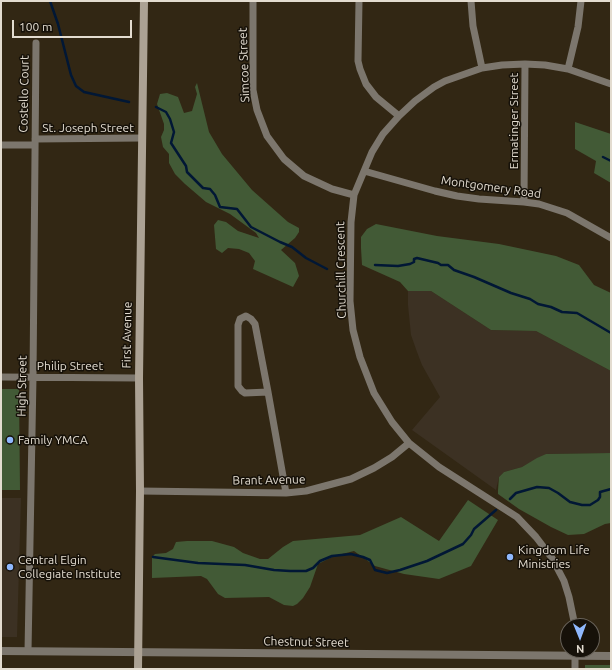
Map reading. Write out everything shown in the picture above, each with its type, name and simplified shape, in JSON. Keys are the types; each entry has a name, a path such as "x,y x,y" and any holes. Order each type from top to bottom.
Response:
{"main road":[{"name":"First Avenue","path":"138,669 140,491 139,378 144,1"}],"street":[{"name":"Simcoe Street","path":"253,1 254,96 260,119 267,136 284,159 304,176 332,189 354,195"},
{"path":"358,1 358,61 360,69 366,84 376,97 399,116"},
{"path":"471,1 473,26 482,68"},
{"path":"568,69 578,27 581,1"},
{"name":"Costello Court","path":"35,142 36,43"},
{"name":"Churchill Crescent","path":"573,618 569,598 560,574 545,547 527,526 517,516 439,467 409,443 392,422 374,393 355,339 350,301 350,222 354,195 372,152 383,134 414,101 434,87 457,76 482,68 525,64 545,65 568,69 611,84"},
{"name":"Ermatinger Street","path":"524,202 525,64"},
{"name":"St. Joseph Street","path":"1,145 35,142 142,138"},
{"name":"High Street","path":"28,651 33,377 35,142"},
{"name":"Montgomery Road","path":"364,170 457,196 540,204 567,213 611,238"},
{"path":"268,392 245,393 238,386 238,325 240,319 246,316 255,324 268,392 286,493"},
{"name":"Philip Street","path":"1,377 139,378"},
{"name":"Brant Avenue","path":"140,491 286,493 306,491 351,479 392,457 409,443"},
{"name":"Chestnut Street","path":"1,650 139,652 560,653"},
{"name":"Chestnut Street","path":"600,655 611,656"},
{"path":"575,658 575,669"}],"shaded area":[{"path":"408,291 431,291 491,330 536,331 611,371 611,453 546,454 522,467 504,472 499,477 496,490 412,430 440,397 422,365 411,335"},
{"name":"Central Elgin Collegiate Institute","path":"1,498 21,498 17,637 1,637"}],"green space":[{"path":"197,83 209,132 222,154 252,190 288,222 299,228 299,232 295,238 281,250 295,263 299,276 293,287 253,269 255,261 249,253 239,249 228,248 222,253 216,249 214,225 218,220 226,222 238,231 259,238 256,233 230,214 206,202 175,174 169,163 169,154 163,147 161,137 164,130 164,124 157,104 160,94 167,93 178,97 184,113 192,111 197,94 195,87"},
{"path":"575,122 611,134 611,183 594,173 596,161 575,149"},
{"path":"376,224 437,236 499,244 556,256 579,265 594,285 611,293 611,371 536,331 491,330 431,291 408,291 400,282 362,265 361,237 367,229"},
{"name":"Family YMCA","path":"1,389 19,389 20,490 1,490"},
{"path":"611,453 611,523 605,524 584,534 568,535 519,509 498,494 499,477 504,472 522,467 546,454"},
{"path":"468,500 498,520 471,566 439,579 404,574 375,566 354,551 334,556 318,564 310,587 303,598 293,606 284,605 269,597 225,598 218,594 207,579 201,576 152,578 152,557 155,554 166,553 173,549 176,542 212,541 234,547 243,553 260,559 268,559 293,541 360,535 401,517 439,541"},
{"path":"585,665 611,665 611,669 585,669"}],"waterway":[{"path":"50,1 58,24 71,75 76,86 84,92 129,102"},
{"path":"156,107 166,112 170,119 174,132 171,143 186,166 187,172 203,188 210,189 215,195 220,207 237,209 251,227 292,247 306,258 327,269"},
{"path":"603,157 611,161"},
{"path":"375,265 398,266 410,264 417,258 441,265 448,265 454,270 530,299 538,304 551,307 562,312 577,313 611,333"},
{"path":"510,499 516,493 537,487 549,488 570,502 590,505 598,500 600,497 600,492 611,489"},
{"path":"153,557 198,563 245,565 274,570 306,571 313,568 320,561 332,556 351,554 370,560 375,570 387,573 427,561 463,544 474,529 496,510"}],"place":[{"name":"Family YMCA","path":"10,440"},
{"name":"Kingdom Life Ministries","path":"510,557"},
{"name":"Central Elgin Collegiate Institute","path":"10,567"}]}
